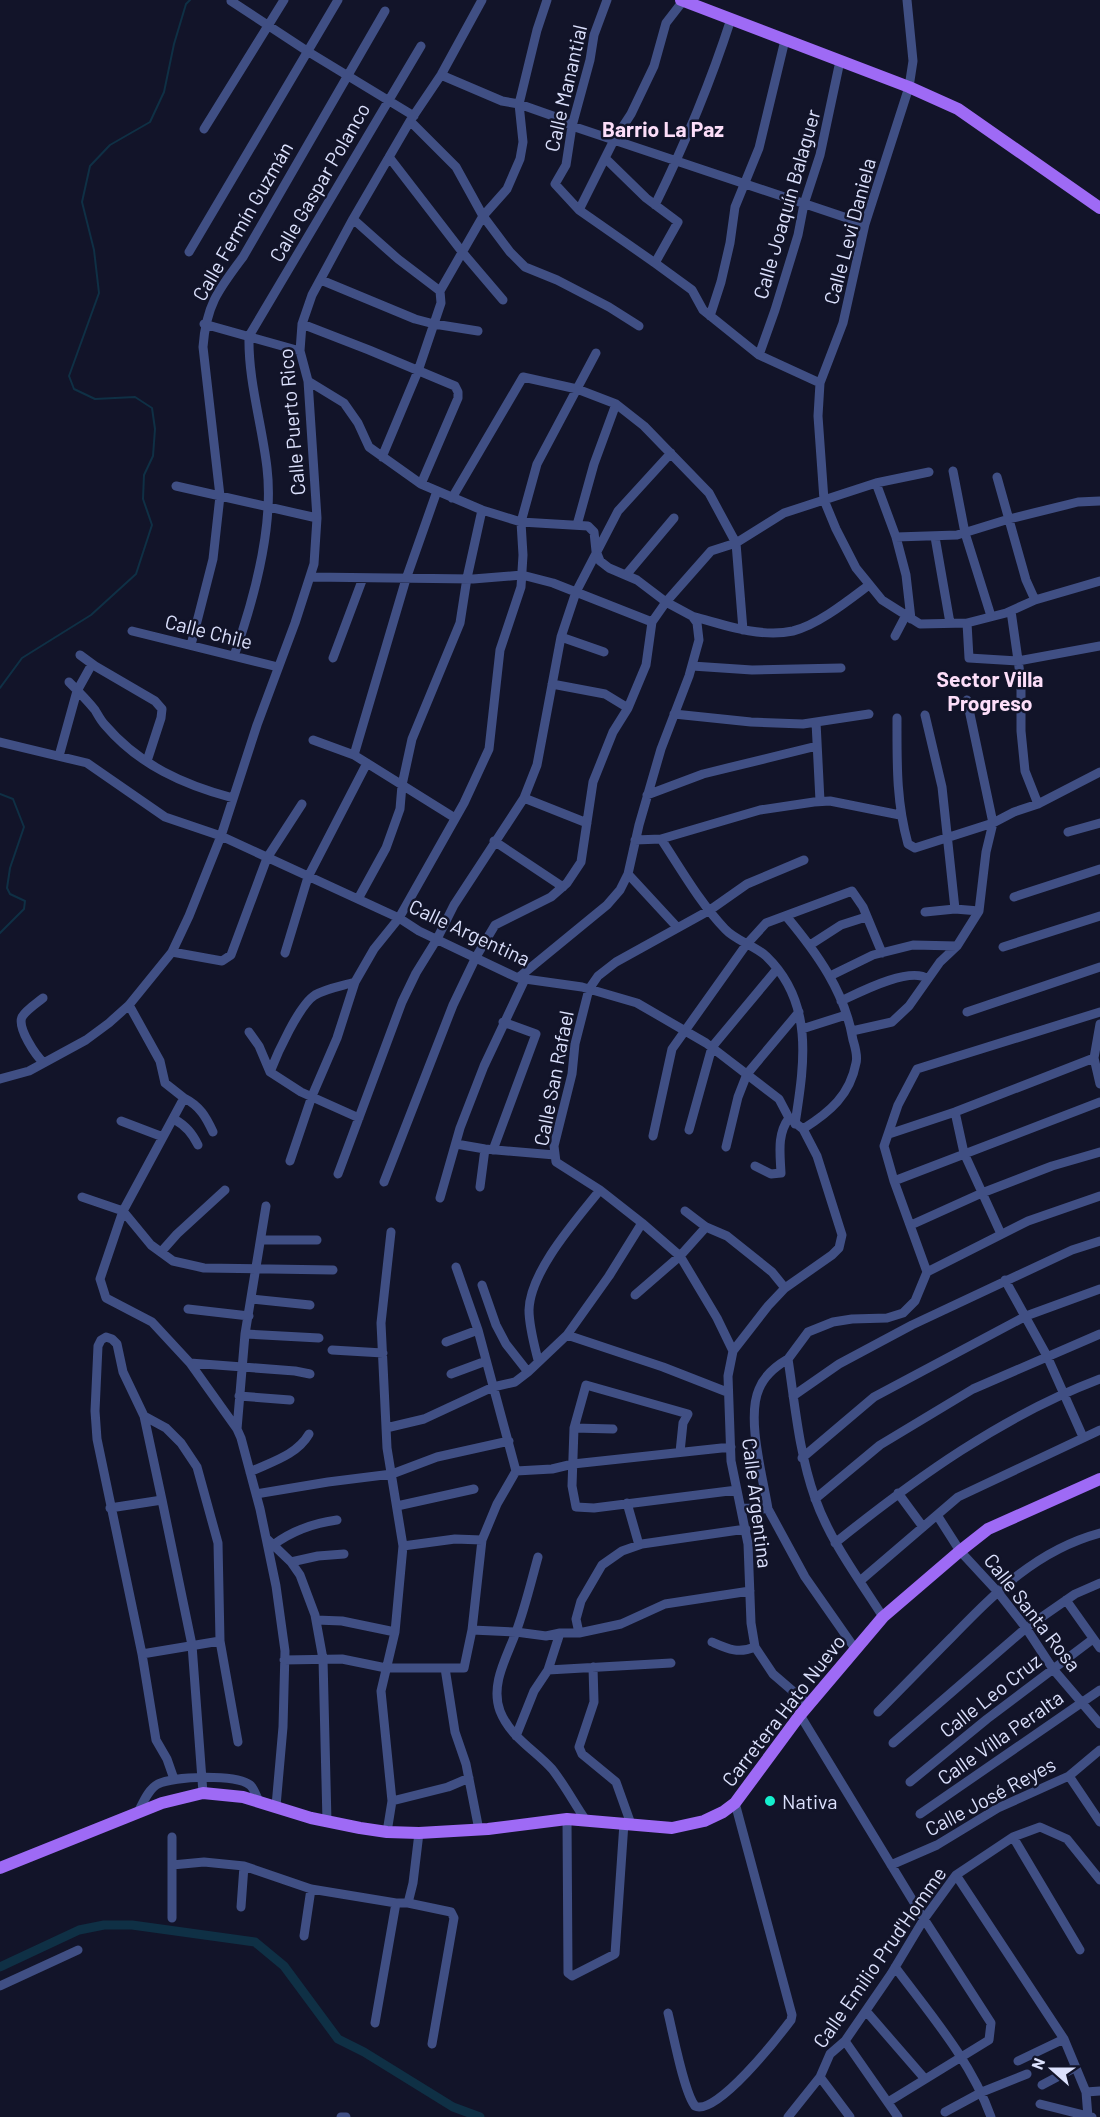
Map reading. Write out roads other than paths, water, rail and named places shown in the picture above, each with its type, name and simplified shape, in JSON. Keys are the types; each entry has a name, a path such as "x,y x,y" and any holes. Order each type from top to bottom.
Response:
{"main road":[{"path":"682,0 909,87 958,109 1100,208"},
{"name":"Carretera Hato Nuevo","path":"0,1868 162,1803 203,1793 243,1797 327,1822 387,1832 479,1830 567,1819 672,1828 691,1825 723,1812 735,1803 800,1715 883,1617 960,1551 988,1529 1100,1479"}],"street":[{"path":"204,129 284,0"},
{"path":"189,252 338,0"},
{"name":"Calle Puerto Rico","path":"0,1078 29,1071 86,1040 109,1023 129,1005 172,952 189,916 221,836 314,564 317,518 308,381 300,351 302,324 312,295 353,219 412,118 441,75 482,0"},
{"path":"382,457 418,371 441,303 440,291 483,216 507,189 520,159 523,142 519,104 547,0"},
{"name":"Calle Manantial","path":"579,210 555,184 566,165 572,126 590,60 594,35 607,0"},
{"path":"682,0 666,23 654,66 631,114 614,140 579,210 692,290 703,310 759,355 820,382"},
{"name":"Calle Levi Daniela","path":"907,0 913,61 909,87 865,224 843,323 820,382 818,416 824,500 836,530 856,568 869,585 882,600 908,617"},
{"path":"231,1 307,51 387,99 412,118 456,167 483,216 510,252 525,267 557,280 609,307 639,326"},
{"name":"Calle Fermín Guzmán","path":"191,645 213,559 220,496 203,347 204,324 217,294 243,257 385,11"},
{"path":"655,205 677,161 711,80 731,19"},
{"path":"710,316 730,243 735,207 759,148 785,40"},
{"name":"Calle Gaspar Polanco","path":"249,336 387,99 421,46"},
{"name":"Calle Joaquín Balaguer","path":"759,355 798,235 804,204 820,155 840,61"},
{"path":"441,75 502,101 519,104 553,116 572,126 865,224"},
{"path":"389,157 463,253 503,300"},
{"path":"605,158 655,205 678,222 655,263"},
{"path":"353,219 398,259 440,291"},
{"path":"321,280 415,319 478,331"},
{"path":"204,324 300,351"},
{"path":"302,324 449,382 458,392 458,398 421,484"},
{"path":"234,656 252,602 267,507 267,470 248,361 249,336"},
{"path":"290,1161 312,1096 337,1038 355,982 374,949 399,918 456,818 489,749 500,650 521,587 523,555 521,522 537,464 596,353"},
{"path":"452,498 523,377 577,389 616,404 644,426 709,493 736,543 743,630"},
{"path":"308,381 344,403 358,423 369,447 421,484 482,510 521,522 588,526 594,532 596,551 600,561 637,580 666,602 692,616 743,630 794,631 815,622 869,585"},
{"path":"577,525 594,464 616,404"},
{"path":"338,1174 402,1002 416,973 437,939 454,904 524,798 537,765 561,637 576,592 618,511 671,453"},
{"path":"953,471 965,533 991,616"},
{"path":"384,1182 453,1005 476,957 495,925 551,897 563,887 581,862 593,782 613,732 628,708 646,665 652,622 666,602 711,551 736,543 784,513 876,483 929,472"},
{"path":"997,477 1026,580 1035,600"},
{"path":"876,483 896,537 906,575 908,617 896,636"},
{"path":"176,486 317,518"},
{"path":"354,755 406,579 437,491"},
{"path":"896,537 935,537 965,533 1009,519 1078,502 1100,501"},
{"path":"358,899 386,848 400,809 402,785 412,740 460,622 466,578 482,510"},
{"path":"626,575 674,518"},
{"path":"935,537 950,623"},
{"path":"310,577 406,579 522,575 553,583 652,622"},
{"path":"333,658 363,578"},
{"path":"908,617 920,624 967,623 1011,611 1035,600 1100,581"},
{"path":"1011,611 1021,681 1025,771 1038,804"},
{"path":"440,1198 483,1066 521,979 607,905 620,890 628,874 635,840 661,749 692,666 699,640 697,623 692,616"},
{"path":"967,623 969,658 1017,661 1100,646"},
{"name":"Calle Chile","path":"132,631 278,667"},
{"path":"561,637 604,652"},
{"path":"80,655 155,701 162,709 147,761"},
{"path":"58,756 77,691 92,664"},
{"path":"692,666 752,670 841,668"},
{"path":"69,682 94,709 105,725 157,770 195,787 233,798"},
{"path":"552,684 605,694 628,708"},
{"path":"852,1031 892,1022 909,1006 940,962 957,946 979,911 986,852 993,823 967,700"},
{"path":"674,714 751,722 803,724 869,714"},
{"path":"925,715 942,787 955,909"},
{"path":"897,718 900,815 908,844 915,848 993,823 1014,812 1038,804 1100,772"},
{"path":"816,722 820,801"},
{"path":"313,740 354,755 456,818"},
{"name":"Calle Argentina","path":"0,742 87,763 165,818 221,836 399,918 521,979 590,989 637,1003 712,1047 779,1099 817,1156 843,1235 839,1248 785,1288 733,1351 727,1392 731,1461 746,1529 751,1623 755,1647 773,1674 809,1705"},
{"path":"648,795 703,774 817,746"},
{"path":"285,953 308,877 367,763"},
{"path":"524,798 587,823"},
{"path":"635,840 661,839 760,810 820,801 900,815"},
{"path":"172,952 222,961 231,955 267,858 302,804"},
{"path":"1068,832 1100,823"},
{"path":"661,839 725,929 746,945 765,955 785,978 799,1012 802,1029 804,1065 796,1123"},
{"path":"494,841 563,887"},
{"name":"Calle San Rafael","path":"733,1351 680,1256 600,1190 556,1162 554,1146 572,1074 575,1044 590,989 598,976 616,962 710,910 747,884 804,860"},
{"path":"1014,897 1100,869"},
{"path":"628,874 677,927"},
{"path":"653,1136 672,1049 746,945 766,923 852,891 863,907 882,953"},
{"path":"925,912 955,909 979,911"},
{"path":"755,1166 771,1174 781,1173 782,1126 826,1114 842,1097 857,1061 852,1031 830,976 810,945 786,916"},
{"path":"810,945 841,925 866,916"},
{"path":"1003,947 1100,916"},
{"path":"830,976 873,955 913,945 957,946"},
{"path":"967,1012 1100,967"},
{"path":"689,1130 712,1047 777,969"},
{"path":"841,1000 888,981 917,976 925,976 928,979"},
{"path":"270,1072 282,1045 312,996 355,982"},
{"path":"43,998 23,1016 21,1024 37,1057 44,1063"},
{"path":"129,1005 160,1061 165,1083 196,1104 206,1117 213,1132"},
{"path":"726,1147 738,1097 747,1074 799,1012"},
{"path":"927,1272 894,1181 884,1146 898,1105 917,1069 1100,1012"},
{"path":"802,1029 846,1015"},
{"path":"480,1187 489,1150 536,1034 503,1022"},
{"path":"1100,1024 1094,1058 1100,1084"},
{"path":"249,1032 259,1046 270,1072 301,1092 359,1118"},
{"path":"889,1134 955,1112 1094,1058"},
{"path":"184,1098 123,1211 100,1279 106,1298 152,1322 190,1363 237,1429 269,1541 284,1659 283,1726 276,1806"},
{"path":"894,1181 1100,1101"},
{"path":"955,1112 964,1153 1000,1234"},
{"path":"174,1119 193,1134 198,1145"},
{"path":"120,1120 163,1137"},
{"path":"456,1144 489,1150 555,1155"},
{"path":"911,1225 982,1193 1052,1166 1100,1152"},
{"path":"161,1252 225,1190"},
{"path":"538,1360 529,1308 536,1285 560,1240 600,1190"},
{"path":"855,1650 805,1577 768,1509 754,1424 755,1403 759,1387 776,1366 788,1359 808,1332 852,1319 887,1318 903,1313 915,1301 927,1272 1028,1221 1100,1196"},
{"path":"82,1197 123,1211 150,1245 173,1261 204,1268 333,1270"},
{"path":"237,1429 245,1334 266,1206"},
{"path":"685,1211 706,1227 727,1236 772,1272 785,1288"},
{"path":"386,1428 424,1419 493,1387 515,1382 528,1372 538,1360 567,1335 609,1276 642,1223"},
{"path":"635,1295 680,1256 706,1227"},
{"path":"387,1832 392,1801 381,1691 395,1632 404,1546 387,1448 381,1323 392,1232"},
{"path":"261,1240 316,1240"},
{"path":"793,1396 839,1364 912,1324 1072,1250 1100,1241"},
{"path":"284,1659 342,1659 386,1668 464,1668 472,1630 482,1540 497,1504 516,1471 478,1330 456,1267"},
{"path":"1005,1280 1047,1356 1083,1437"},
{"path":"482,1284 496,1325 506,1344 528,1372"},
{"path":"802,1458 874,1397 1026,1316 1100,1289"},
{"path":"251,1299 310,1305"},
{"path":"188,1309 249,1316"},
{"path":"446,1342 478,1330"},
{"path":"245,1334 319,1338"},
{"path":"815,1499 880,1445 973,1389 1100,1334"},
{"path":"567,1335 663,1367 727,1392"},
{"path":"174,1779 167,1759 156,1740 142,1654 97,1439 95,1411 98,1346 103,1338 112,1339 117,1344 123,1372 144,1416 192,1646 203,1793"},
{"path":"332,1350 383,1353"},
{"path":"788,1359 802,1458 815,1499 835,1543 883,1617"},
{"path":"451,1374 486,1361"},
{"path":"190,1363 310,1374"},
{"path":"835,1543 898,1493 997,1428 1063,1393 1100,1379"},
{"path":"680,1452 683,1423 688,1414 586,1386 574,1428 572,1486 576,1507 594,1508 737,1490"},
{"path":"239,1396 290,1400"},
{"path":"144,1416 166,1428 181,1443 197,1467 218,1543 220,1641 238,1742"},
{"path":"574,1428 613,1429"},
{"path":"860,1581 958,1497 1100,1430"},
{"path":"250,1472 295,1450 309,1434"},
{"path":"256,1494 392,1474 437,1457 508,1442"},
{"path":"516,1471 552,1469 573,1464 731,1447"},
{"path":"397,1506 474,1489"},
{"path":"898,1493 923,1527"},
{"path":"110,1508 162,1500"},
{"path":"627,1503 639,1545"},
{"path":"742,1508 768,1509"},
{"name":"Calle Santa Rosa","path":"937,1515 960,1551 997,1591 1053,1668 1100,1724"},
{"path":"269,1541 323,1521 337,1520"},
{"path":"579,1633 576,1619 581,1601 602,1565 622,1551 639,1545 746,1529"},
{"path":"878,1712 997,1591 1025,1568 1084,1537 1100,1533"},
{"path":"404,1546 455,1539 482,1540"},
{"path":"269,1541 291,1562 300,1575 316,1620 322,1659 327,1822"},
{"path":"291,1562 318,1556 344,1554"},
{"path":"538,1557 516,1632 498,1681 497,1695 500,1711 516,1736 551,1769 585,1819"},
{"path":"893,1743 1026,1628 1075,1594 1100,1583"},
{"path":"472,1630 546,1636 579,1633 621,1624 665,1604 750,1591"},
{"path":"1066,1600 1100,1648"},
{"path":"316,1620 342,1621 395,1632"},
{"path":"516,1736 534,1691 548,1670 560,1633"},
{"name":"Calle Leo Cruz","path":"910,1782 1093,1639"},
{"path":"142,1654 220,1641"},
{"path":"712,1642 734,1652 755,1647"},
{"path":"548,1670 671,1663"},
{"path":"567,1819 568,1973 572,1976 615,1954 627,1824 616,1782 582,1754 579,1747 594,1702 593,1667"},
{"path":"445,1668 455,1732 469,1778 479,1830"},
{"name":"Calle Villa Peralta","path":"920,1814 1100,1690"},
{"path":"800,1715 924,1919 991,2023 989,2040 888,2102"},
{"name":"Calle José Reyes","path":"891,1865 937,1845 998,1808 1069,1776 1100,1750"},
{"path":"1069,1776 1100,1822"},
{"path":"137,1814 157,1784 174,1779 202,1777 248,1783 252,1786 259,1801"},
{"path":"392,1801 448,1787 469,1778"},
{"path":"668,2013 688,2093 697,2108 703,2111 711,2110 719,2105 756,2068 791,2020 792,2015 782,1974 735,1803"},
{"name":"Calle Emilio Prud'Homme","path":"789,2117 820,2077 830,2054 845,2041 866,2011 924,1919 956,1875 1013,1837 1040,1827 1066,1839 1100,1880"},
{"path":"408,1903 413,1883 419,1833"},
{"path":"1013,1837 1080,1950"},
{"path":"172,1838 172,1918"},
{"path":"172,1865 204,1862 244,1866 311,1889 452,1912 454,1918 432,2044"},
{"path":"241,1907 244,1866"},
{"path":"956,1875 1064,2039 1086,2092 1090,2117 1040,2104"},
{"path":"304,1936 311,1889"},
{"path":"375,2023 396,1904"},
{"path":"0,1986 78,1950"},
{"path":"895,1967 960,2056 982,2092 991,2117"},
{"path":"866,2011 925,2079"},
{"path":"1018,2061 1064,2039"},
{"path":"845,2041 898,2117"},
{"path":"1042,2085 1076,2067"},
{"path":"945,2112 982,2092 1027,2074"},
{"path":"820,2077 850,2117"},
{"path":"1086,2092 1100,2091"}],"waterway":[{"path":"0,688 22,658 91,615 136,574 152,525 143,499 144,475 153,456 155,429 152,408 135,397 95,399 74,389 69,376 99,293 94,250 82,202 90,166 110,145 150,122 164,92 174,44 186,4 190,0"},
{"path":"0,794 13,799 24,827 10,868 7,888 10,894 25,901 24,909 0,933"},
{"path":"0,1967 79,1930 104,1925 132,1925 255,1942 284,1966 338,2039 364,2052 453,2107 480,2117"}],"place":[{"name":"Nativa","path":"770,1801"}],"district":[{"name":"Barrio La Paz","path":"663,128"},
{"name":"Sector Villa Progreso","path":"990,690"}]}
